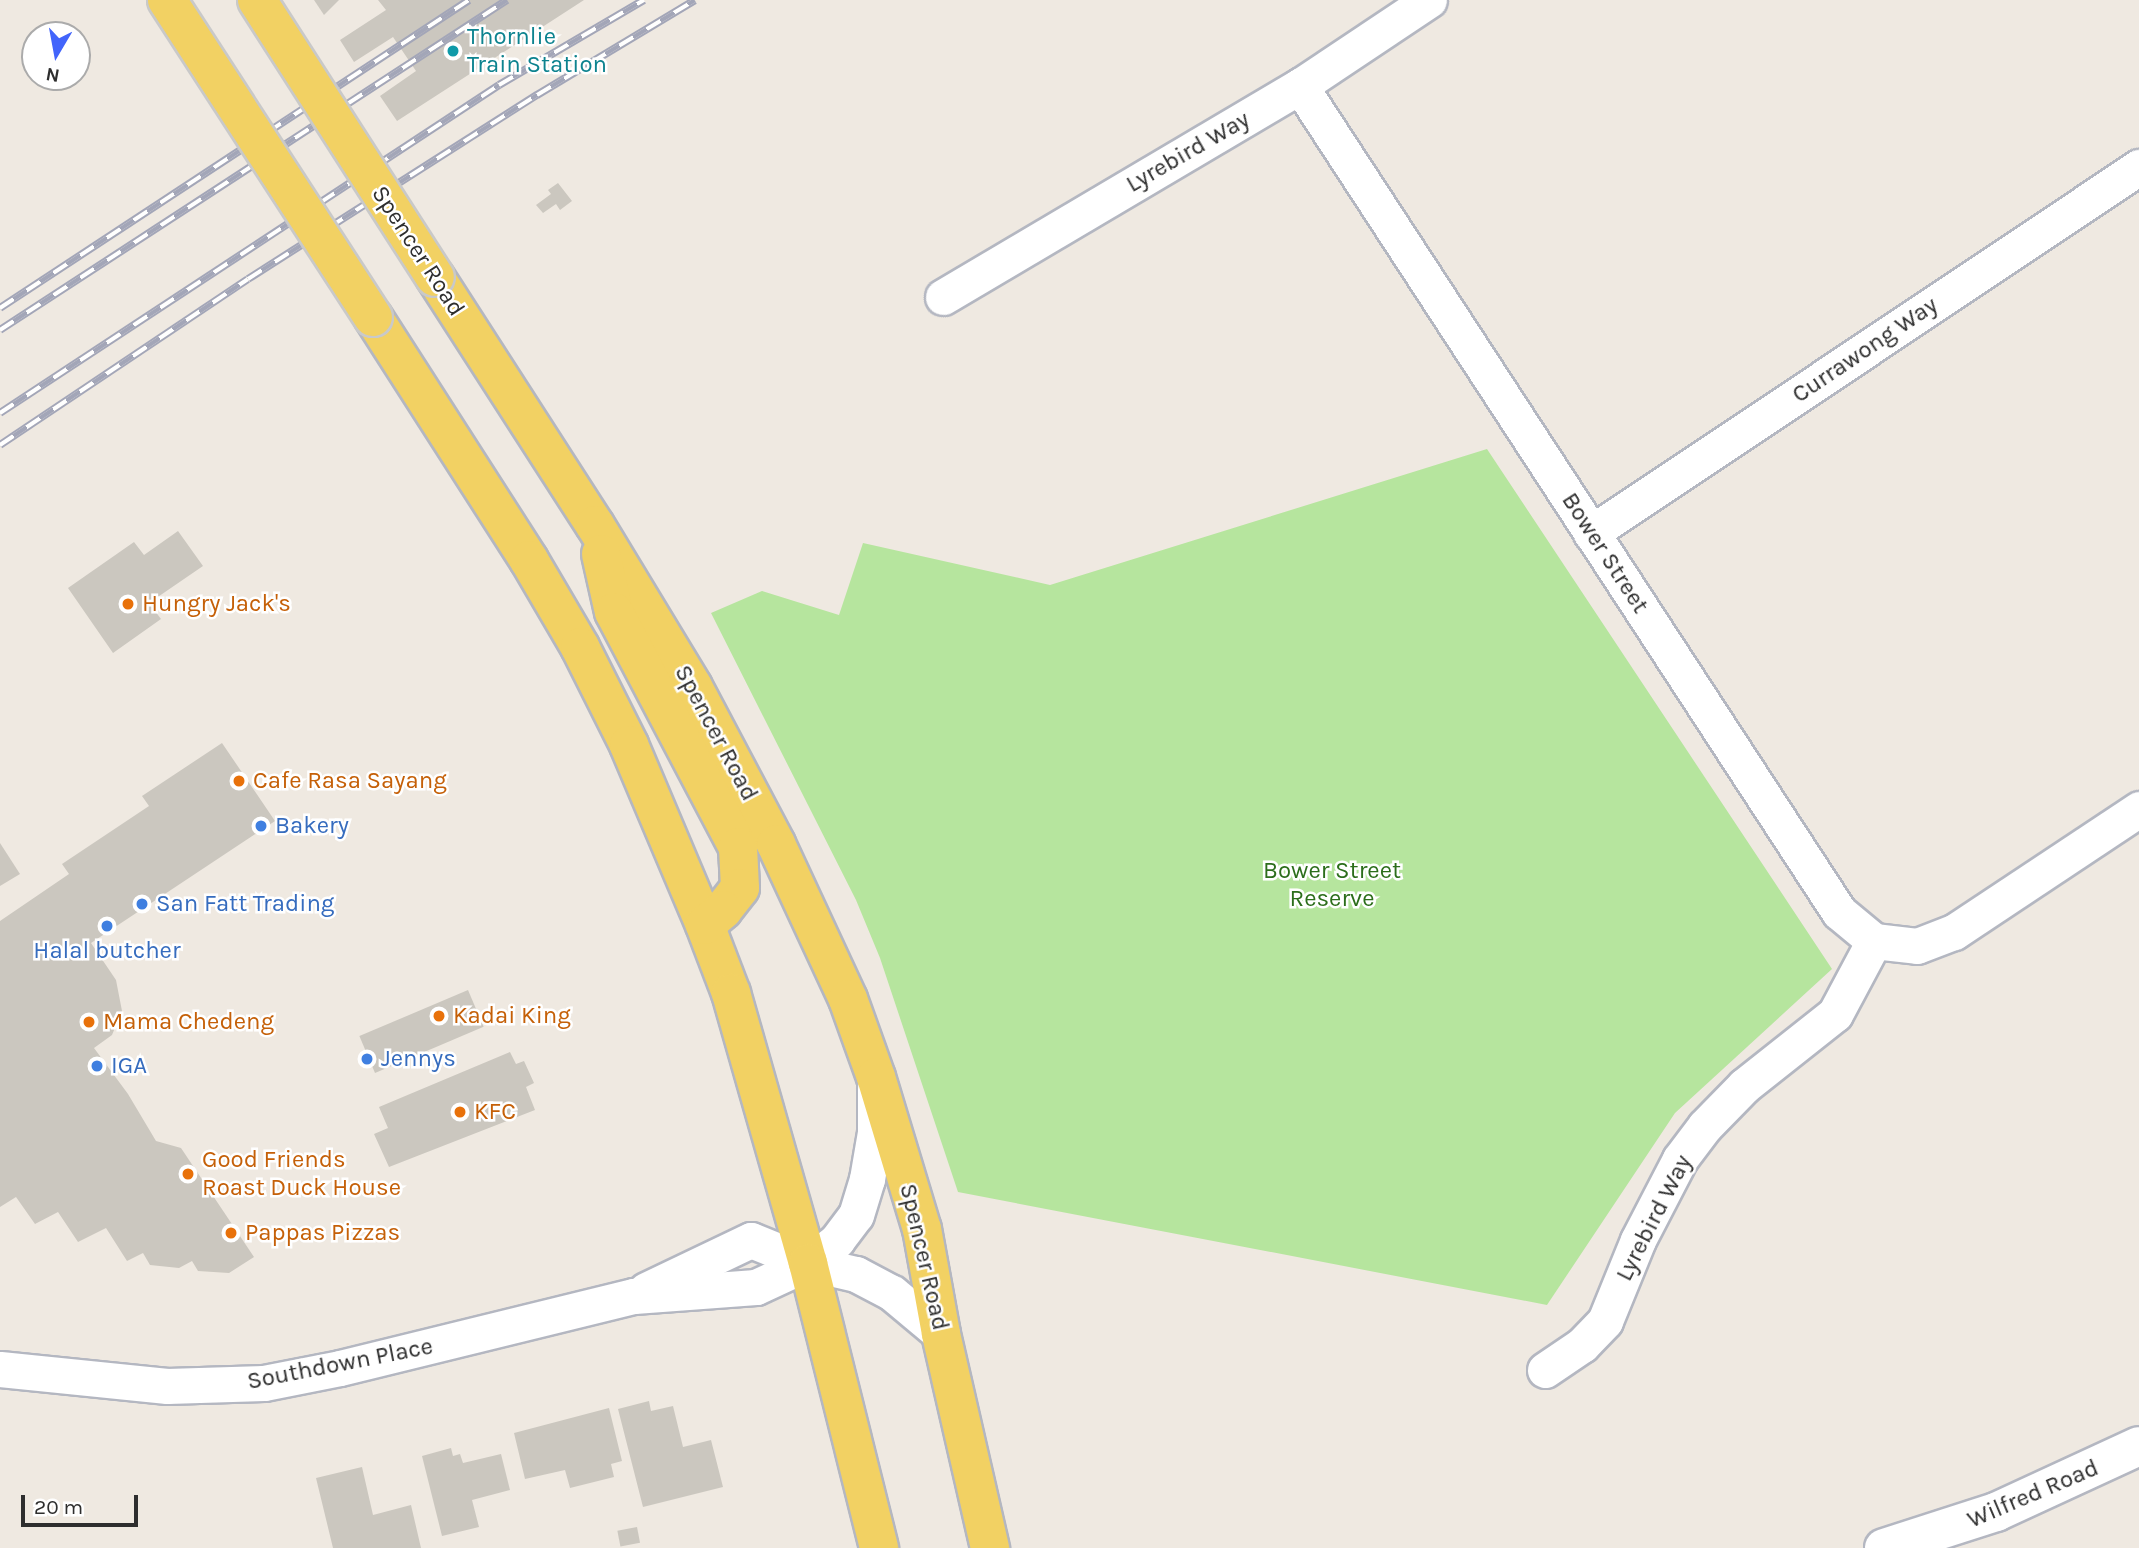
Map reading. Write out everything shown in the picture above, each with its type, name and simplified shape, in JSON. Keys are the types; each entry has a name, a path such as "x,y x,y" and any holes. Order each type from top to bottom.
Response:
{"main road":[{"path":"167,0 529,560 580,647 629,745 731,993 808,1263 879,1548"},
{"name":"Spencer Road","path":"257,0 595,525 693,687 776,844 848,999 876,1077 922,1229 941,1334 990,1548"},
{"path":"595,525 614,612 738,847 740,888 723,910 705,925"},
{"name":"Wilfred Road","path":"1884,1548 1996,1513 2139,1446"}],"street":[{"name":"Lyrebird Way","path":"943,297 1300,86 1429,0"},
{"name":"Bower Street","path":"1300,86 1839,912 1874,941"},
{"name":"Currawong Way","path":"1591,533 2139,167"},
{"path":"1874,941 1917,946 1954,932 2139,809"},
{"name":"Lyrebird Way","path":"1545,1370 1582,1345 1605,1321 1638,1240 1680,1159 1705,1126 1744,1086 1835,1014 1874,941"},
{"name":"Southdown Place","path":"0,1369 167,1386 264,1383 340,1368 634,1296 756,1287 808,1263 837,1240 856,1215 867,1179 874,1132 876,1077"},
{"path":"808,1263 856,1274 892,1293 941,1334"}],"green space":[{"name":"Bower Street Reserve","path":"1487,449 1832,969 1675,1113 1547,1305 958,1192 880,958 856,900 711,613 762,591 839,615 863,543 1050,585"}],"building":[{"path":"314,0 339,0 324,15"},
{"name":"Thornlie Train Station","path":"378,0 584,0 397,121 380,96 416,71 393,37 354,62 340,40 386,10"},
{"path":"558,183 572,201 560,210 556,204 543,213 536,205 551,194 548,190"},
{"path":"178,531 203,566 149,603 161,619 113,653 68,588 134,542 144,555"},
{"path":"222,743 275,821 91,943 116,980 122,1011 112,1035 94,1048 128,1094 156,1141 181,1148 254,1257 229,1273 198,1271 192,1261 179,1268 150,1265 143,1253 127,1261 106,1228 78,1242 58,1212 35,1224 16,1197 0,1207 0,921 69,874 62,864 149,806 142,796"},
{"path":"0,843 20,874 0,886"},
{"path":"468,990 484,1027 375,1073 359,1036"},
{"path":"510,1052 516,1064 524,1061 534,1083 526,1087 535,1110 389,1167 374,1134 388,1128 379,1107"},
{"path":"649,1401 651,1411 673,1406 683,1447 711,1440 723,1487 643,1507 618,1409"},
{"path":"609,1408 622,1461 611,1464 614,1477 570,1488 565,1470 525,1479 514,1433"},
{"path":"451,1448 453,1456 460,1454 463,1463 501,1454 510,1490 472,1500 479,1527 442,1536 422,1456"},
{"path":"362,1467 373,1515 411,1505 421,1548 333,1548 316,1478"},
{"path":"637,1527 640,1543 620,1547 617,1531"}],"railway":[{"path":"0,308 469,0"},
{"path":"0,330 507,0"},
{"path":"0,413 499,85 644,0"},
{"path":"0,445 248,279 537,95 695,0"}],"place":[{"name":"Thornlie Train Station","path":"453,51"},
{"name":"Hungry Jack's","path":"128,604"},
{"name":"Cafe Rasa Sayang","path":"239,781"},
{"name":"Bakery","path":"261,826"},
{"name":"San Fatt Trading","path":"142,904"},
{"name":"Halal butcher","path":"107,926"},
{"name":"Kadai King","path":"439,1016"},
{"name":"Mama Chedeng","path":"89,1022"},
{"name":"Jennys","path":"367,1059"},
{"name":"IGA","path":"97,1066"},
{"name":"KFC","path":"460,1112"},
{"name":"Good Friends Roast Duck House","path":"188,1174"},
{"name":"Pappas Pizzas","path":"231,1233"}]}
